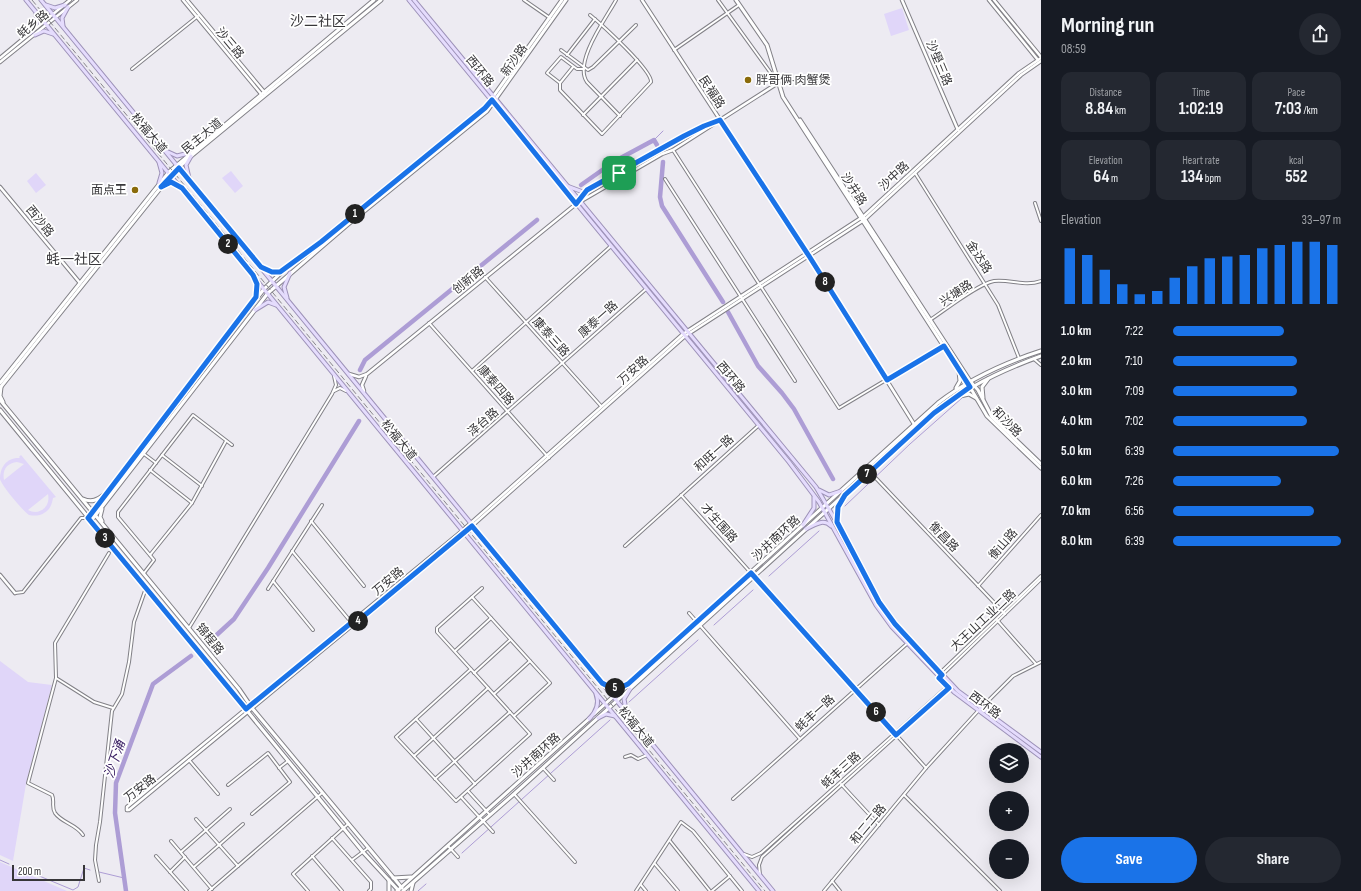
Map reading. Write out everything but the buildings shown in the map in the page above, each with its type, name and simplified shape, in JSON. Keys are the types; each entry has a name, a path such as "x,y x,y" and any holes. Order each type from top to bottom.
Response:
{"main road":[{"name":"松福大道","path":"26,0 760,891"},
{"name":"民主大道","path":"264,94 374,0"},
{"name":"民主大道","path":"0,388 168,172 381,0"},
{"name":"西环路","path":"409,0 580,201 816,487 837,522 872,591 908,642"},
{"name":"西环路","path":"414,0 576,204 759,425 814,496 825,512 876,605 948,688 1041,757"},
{"name":"新沙路","path":"551,19 562,0"},
{"name":"新沙路","path":"91,521 275,286 487,111 551,19 566,0"},
{"name":"沙井路","path":"738,0 767,44 783,97 864,218"},
{"name":"沙井路","path":"738,0 769,44 785,96 969,382"},
{"name":"松福大道","path":"41,1 773,891"},
{"path":"41,1 54,8 66,6 62,18 66,31"},
{"path":"33,9 37,20 33,33 46,32 57,37"},
{"name":"新沙路","path":"88,518 264,288 285,269 422,160 494,100"},
{"path":"164,150 177,156 190,155 186,168 190,182"},
{"name":"民主大道","path":"1,381 171,175 190,155"},
{"path":"156,157 161,170 159,183"},
{"path":"161,187 171,182 182,188"},
{"path":"567,186 583,192"},
{"path":"261,267 276,272 285,269"},
{"path":"288,302 284,287 290,273"},
{"path":"253,275 257,288 254,302"},
{"path":"255,310 268,302 279,307"},
{"name":"沙井路","path":"945,345 958,368 969,382"},
{"name":"沙井南环路","path":"403,890 413,877 614,697 914,424 952,392 969,382 1019,358 1041,351"},
{"name":"沙井南环路","path":"398,891 403,890 414,882 483,822 829,508 949,402 972,386 1041,356"},
{"path":"952,392 960,381 958,368"},
{"path":"984,403 982,388 990,378"},
{"name":"和沙路","path":"969,382 992,417 1041,464"},
{"name":"和沙路","path":"972,386 977,399 987,416 1041,468"},
{"path":"0,388 0,396 4,404"},
{"path":"949,402 966,394 970,394 977,399"},
{"name":"锦程路","path":"0,400 61,476 81,497 144,573 322,793 403,890"},
{"name":"锦程路","path":"0,410 363,852 398,891"},
{"path":"816,487 827,495 841,491"},
{"path":"81,497 91,501 97,500 108,492"},
{"path":"837,522 838,507 845,495"},
{"path":"803,525 814,508 814,496"},
{"path":"102,523 100,512 104,505"},
{"path":"806,529 824,522 828,523 835,530"},
{"name":"西环路","path":"939,676 1041,752"},
{"path":"602,683 613,688 628,684"},
{"path":"589,719 598,704 593,689"},
{"path":"628,715 624,701 630,689"},
{"path":"598,718 609,714 618,719"},
{"path":"393,878 413,877"},
{"path":"389,880 389,891"},
{"path":"411,891 414,882"}],"street":[{"name":"蚝乡路","path":"0,58 33,33 47,25 70,0"},
{"name":"蚝乡路","path":"0,62 52,15 77,0"},
{"name":"沙三路","path":"183,0 264,94"},
{"name":"沙三路","path":"187,0 198,16"},
{"path":"524,0 551,19"},
{"path":"616,0 591,43 584,69 585,80 620,116"},
{"name":"民福路","path":"642,0 808,254 914,424"},
{"path":"718,0 778,83"},
{"name":"沙壆三路","path":"902,0 958,132"},
{"path":"989,0 1040,60"},
{"path":"994,0 1040,60"},
{"path":"674,50 740,5"},
{"path":"573,67 560,83 560,90 602,134 651,82 650,75 637,60 590,15"},
{"path":"132,69 198,16"},
{"path":"567,55 595,19"},
{"path":"560,83 548,73 561,57 579,70 591,69 636,25"},
{"path":"561,50 584,69"},
{"path":"583,115 637,60"},
{"name":"沙中路","path":"688,333 864,218 958,132 1019,73 1040,60"},
{"name":"创新路","path":"367,374 580,201 662,154 673,150 778,83"},
{"name":"创新路","path":"580,201 582,194 587,190 684,136 720,120"},
{"path":"673,150 839,408 945,345"},
{"name":"金达路","path":"914,172 998,305 1019,358"},
{"path":"665,179 795,381"},
{"name":"西沙路","path":"0,187 81,284"},
{"path":"1034,204 1041,221"},
{"path":"472,371 611,246"},
{"name":"康泰三路","path":"485,277 602,408"},
{"name":"兴塘路","path":"929,320 986,284 999,281 1020,284 1041,281"},
{"name":"康泰一路","path":"562,363 646,289"},
{"name":"康泰四路","path":"429,323 548,457"},
{"name":"万安路","path":"188,759 129,810 127,810 127,807 252,707 463,532 688,333"},
{"path":"1034,359 1041,366"},
{"name":"泽台路","path":"433,478 562,363"},
{"path":"189,628 332,394 336,385 332,372"},
{"path":"347,373 357,377 367,374"},
{"path":"365,394 362,385 367,374"},
{"path":"332,394 340,388 350,394"},
{"path":"144,573 154,560 118,517 118,512 193,415 232,445"},
{"name":"和旺一路","path":"625,546 759,425"},
{"path":"150,555 192,503 226,441"},
{"path":"140,451 156,463"},
{"path":"162,455 202,486"},
{"path":"150,470 192,503"},
{"name":"衡昌路","path":"870,472 1004,613"},
{"name":"才生围路","path":"681,495 926,768"},
{"path":"268,589 322,505"},
{"name":"衡山路","path":"978,586 1041,515"},
{"path":"0,575 15,593 23,592 82,518 88,518"},
{"path":"311,521 364,586"},
{"path":"292,551 352,624"},
{"path":"83,835 79,829 59,818 55,813 52,795 28,783 56,678 54,643 109,553"},
{"name":"大王山工业二路","path":"939,676 1041,576"},
{"name":"大王山工业二路","path":"1004,613 1041,579"},
{"path":"273,581 313,630"},
{"path":"99,881 95,860 96,845 113,708 122,694 129,662 134,622 146,588"},
{"path":"471,669 396,737 456,801 530,734 455,651 437,632 437,628 482,588"},
{"path":"472,597 550,683 514,716"},
{"path":"688,613 800,739"},
{"path":"455,651 491,618"},
{"path":"997,620 1036,664"},
{"path":"474,673 511,640"},
{"name":"蚝丰一路","path":"733,799 908,642"},
{"path":"494,694 530,661"},
{"name":"和二二路","path":"824,891 926,768 978,711 1013,676 1041,662"},
{"path":"56,678 94,702 113,708"},
{"name":"蚝丰三路","path":"740,852 752,857 759,855 951,685"},
{"path":"414,756 488,688"},
{"path":"435,779 510,712"},
{"path":"416,719 475,784"},
{"path":"228,785 268,753 290,782 252,814"},
{"path":"625,757 631,755 638,759 647,755"},
{"path":"188,759 218,794"},
{"path":"279,768 288,761"},
{"path":"543,768 554,780"},
{"path":"841,783 879,826"},
{"name":"蚝丰三路","path":"760,876 759,865 762,857 841,783"},
{"path":"468,791 490,815"},
{"path":"209,891 322,793"},
{"path":"514,794 575,862"},
{"path":"904,795 1000,891"},
{"path":"460,797 493,832"},
{"path":"181,852 230,810"},
{"path":"196,818 238,866"},
{"path":"636,891 681,822 693,831 742,891"},
{"path":"194,867 243,824"},
{"path":"308,891 293,874 348,824"},
{"path":"332,838 372,882 371,889 369,891"},
{"path":"171,840 212,889"},
{"path":"670,841 711,891 730,876"},
{"path":"448,846 458,857"},
{"path":"352,860 368,848"},
{"path":"156,856 187,891"},
{"path":"312,856 342,891"},
{"path":"170,872 186,857"},
{"path":"655,864 678,891"},
{"path":"832,881 840,891"},
{"path":"641,885 646,891"},
{"path":"638,888 641,891"}],"shaded area":[{"path":"902,8 909,30 891,36 884,14"},
{"path":"231,171 243,186 235,193 222,178"},
{"path":"36,173 46,185 36,193 27,181"},
{"path":"21,455 56,497 53,498 49,509 41,515 29,515 26,513 1,482 0,475 5,464 11,459 20,458 19,457","holes":["17,462 24,464 4,480 4,473 8,465","48,494 48,503 43,509 36,512 28,510"]},
{"path":"0,661 28,682 52,685 26,784 13,861 0,855"},
{"path":"0,862 67,891 0,891"}],"waterway":[{"path":"654,140 663,131"},
{"path":"581,185 615,161 654,140 657,145"},
{"path":"663,162 660,197 662,206 723,302"},
{"path":"360,370 365,360 537,220"},
{"path":"728,312 758,366 794,409 833,479"},
{"path":"845,506 910,444 962,398"},
{"path":"209,642 234,619 268,568 359,421"},
{"path":"769,576 819,531"},
{"path":"714,625 753,590"},
{"path":"629,702 698,640"},
{"name":"沙下涌","path":"126,891 115,813 116,783 153,684 191,656"},
{"path":"462,853 610,720"},
{"path":"0,860 9,864"},
{"path":"20,868 73,890 78,887 84,868 90,870"},
{"path":"99,872 124,878"},
{"path":"418,891 426,884"}],"railway":[{"path":"32,0 765,891"}],"place":[{"name":"胖哥俩·肉蟹煲","path":"748,80"},
{"name":"面点王","path":"135,190"}],"district":[{"name":"沙二社区","path":"318,21"},
{"name":"蚝一社区","path":"74,259"}],"route":[{"path":"492,100 576,204 580,201 582,194 587,190 619,173 654,152 704,126 720,120 809,256 887,380 944,346 970,387 934,413 843,497 838,504 836,512 837,522 879,602 895,624 942,675 939,678 949,688 896,735 751,573 628,684 622,687 612,688 602,683 472,526 353,625 351,623 246,709 88,518 188,389 254,302 256,297 256,280 253,275 182,188 178,184 171,182 166,183 161,187 179,168 261,267 269,271 280,272 321,242 485,108 492,100"}]}
